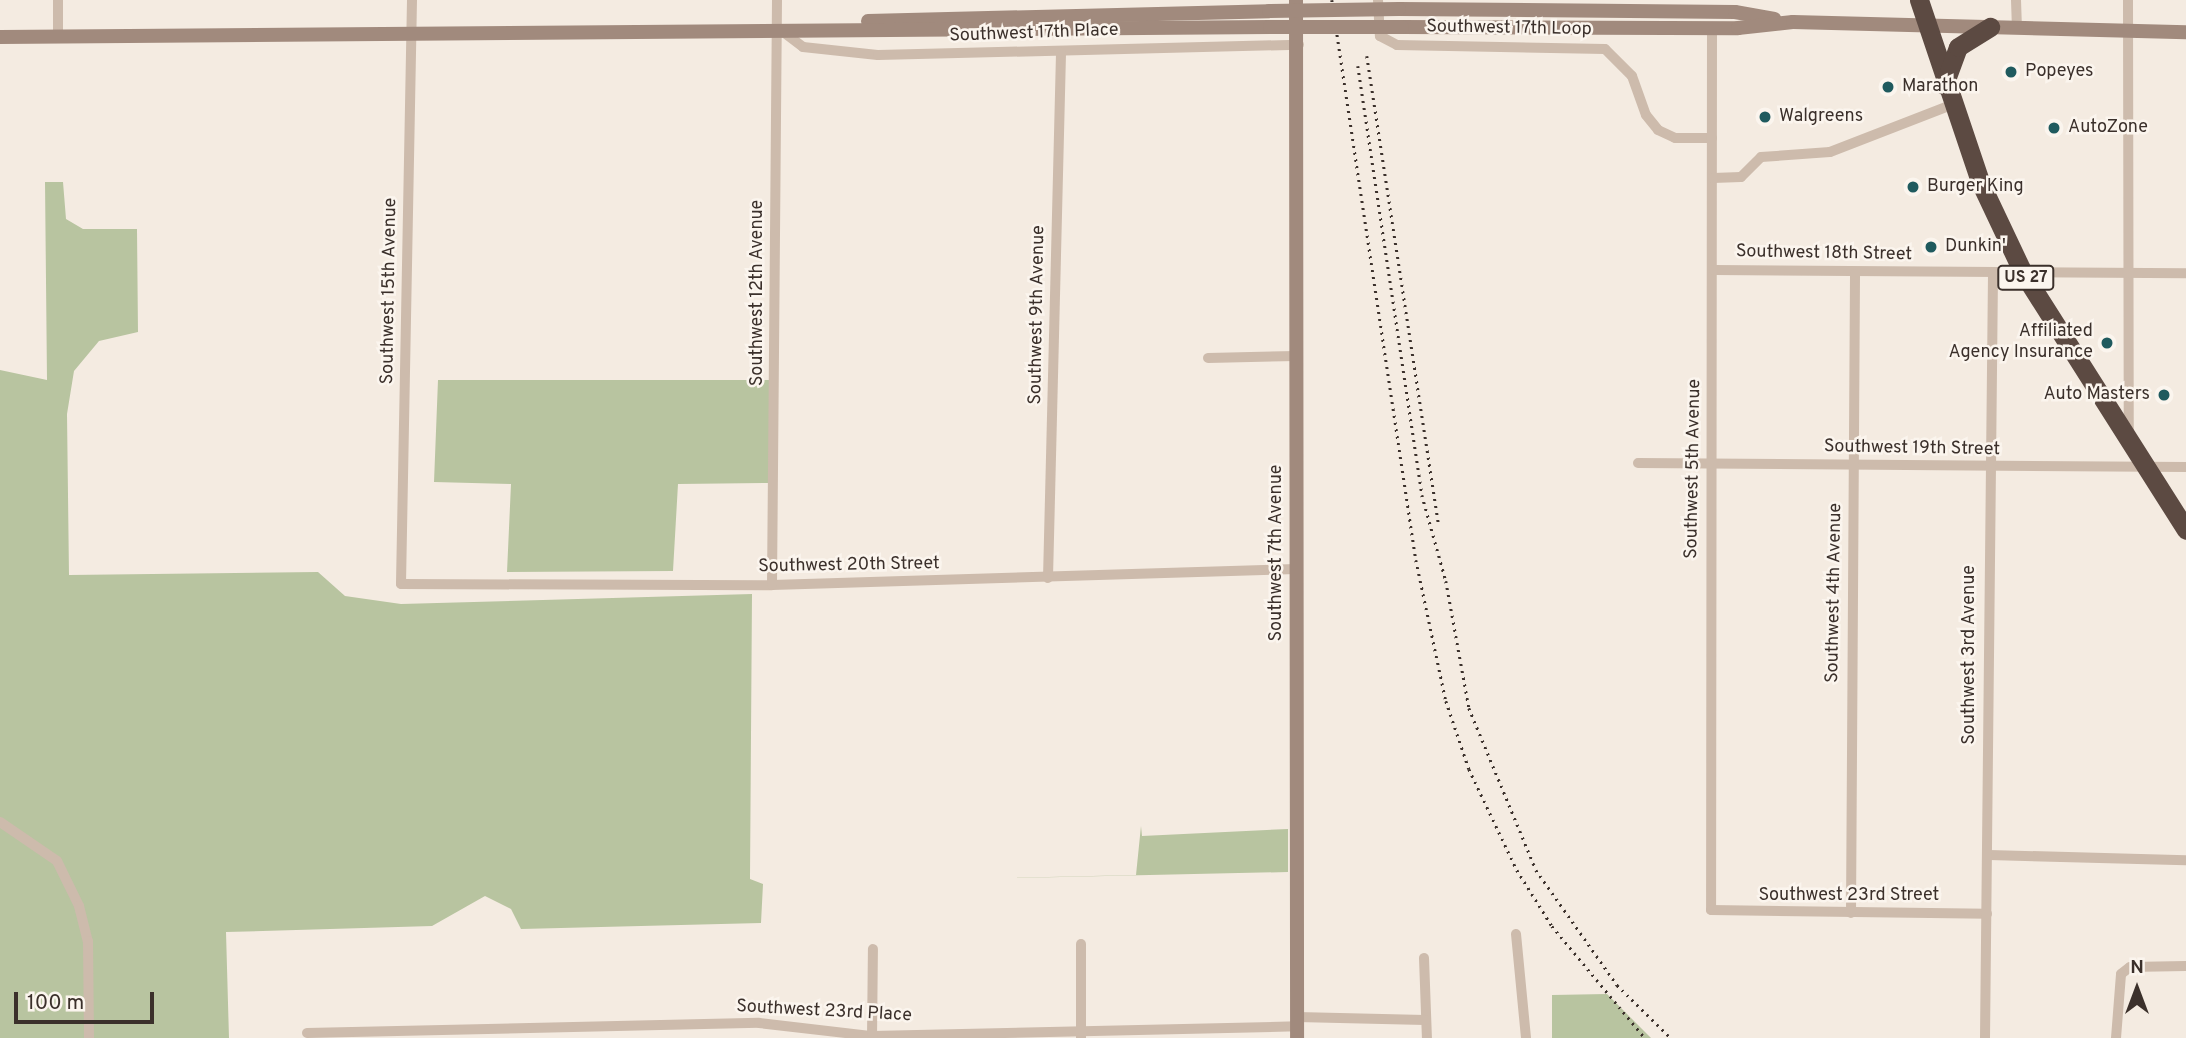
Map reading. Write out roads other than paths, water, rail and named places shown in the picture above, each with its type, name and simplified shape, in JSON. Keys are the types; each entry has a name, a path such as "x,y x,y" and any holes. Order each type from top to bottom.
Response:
{"highway":[{"name":"US 27","path":"1919,0 1924,24 1948,96 2023,273 2186,530"},
{"path":"1948,96 1958,47 1990,27"}],"main road":[{"name":"Southwest 7th Avenue","path":"1296,0 1299,45 1296,356 1297,1027"},
{"path":"777,27 949,15 1711,6 1793,22"},
{"path":"0,37 777,27 1712,28 1793,22 2186,32"}],"street":[{"path":"58,0 58,37"},
{"name":"Southwest 15th Avenue","path":"401,584 412,0"},
{"name":"Southwest 12th Avenue","path":"772,585 777,0"},
{"name":"Southwest 17th Loop","path":"1378,0 1380,36 1397,45 1605,48 1632,76 1646,115 1658,130 1675,138 1712,138"},
{"path":"2016,0 2017,28"},
{"path":"2128,0 2132,272 2129,444"},
{"name":"Southwest 17th Place","path":"777,27 803,47 836,52 1061,52 1299,45"},
{"name":"Southwest 5th Avenue","path":"1711,910 1714,270 1712,28"},
{"name":"Southwest 9th Avenue","path":"1048,578 1061,52"},
{"path":"1713,178 1741,177 1761,157 1830,152 1948,96"},
{"name":"Southwest 18th Street","path":"1714,270 1855,274 2186,273"},
{"name":"Southwest 3rd Avenue","path":"1985,1038 1993,272"},
{"name":"Southwest 4th Avenue","path":"1851,913 1855,274"},
{"path":"1209,358 1296,356"},
{"name":"Southwest 19th Street","path":"1638,463 1990,468 2186,467"},
{"name":"Southwest 20th Street","path":"401,584 772,585 1297,569"},
{"path":"0,822 57,861 79,906 89,941 89,1038"},
{"path":"1989,855 2186,860"},
{"name":"Southwest 23rd Street","path":"1711,910 1987,914"},
{"path":"1516,934 1526,1038"},
{"path":"1081,944 1081,1036"},
{"path":"872,1037 873,948"},
{"path":"1424,958 1427,1038"},
{"path":"2116,1038 2121,974 2130,967 2186,966"},
{"name":"Southwest 23rd Place","path":"307,1034 759,1023 872,1037 1081,1036 1425,1020"}],"railway":[{"path":"1332,0 1416,560 1446,701 1469,769 1517,870 1552,926 1645,1038"},
{"path":"1367,56 1439,527"},
{"path":"1358,66 1422,495 1446,581 1469,708 1536,870 1617,985 1671,1038"}],"place":[{"name":"Popeyes","path":"2011,72"},
{"name":"Marathon","path":"1888,87"},
{"name":"Walgreens","path":"1765,117"},
{"name":"AutoZone","path":"2054,128"},
{"name":"Burger King","path":"1913,187"},
{"name":"Dunkin'","path":"1931,247"},
{"name":"Affiliated Agency Insurance","path":"2107,343"},
{"name":"Auto Masters","path":"2164,395"}]}
